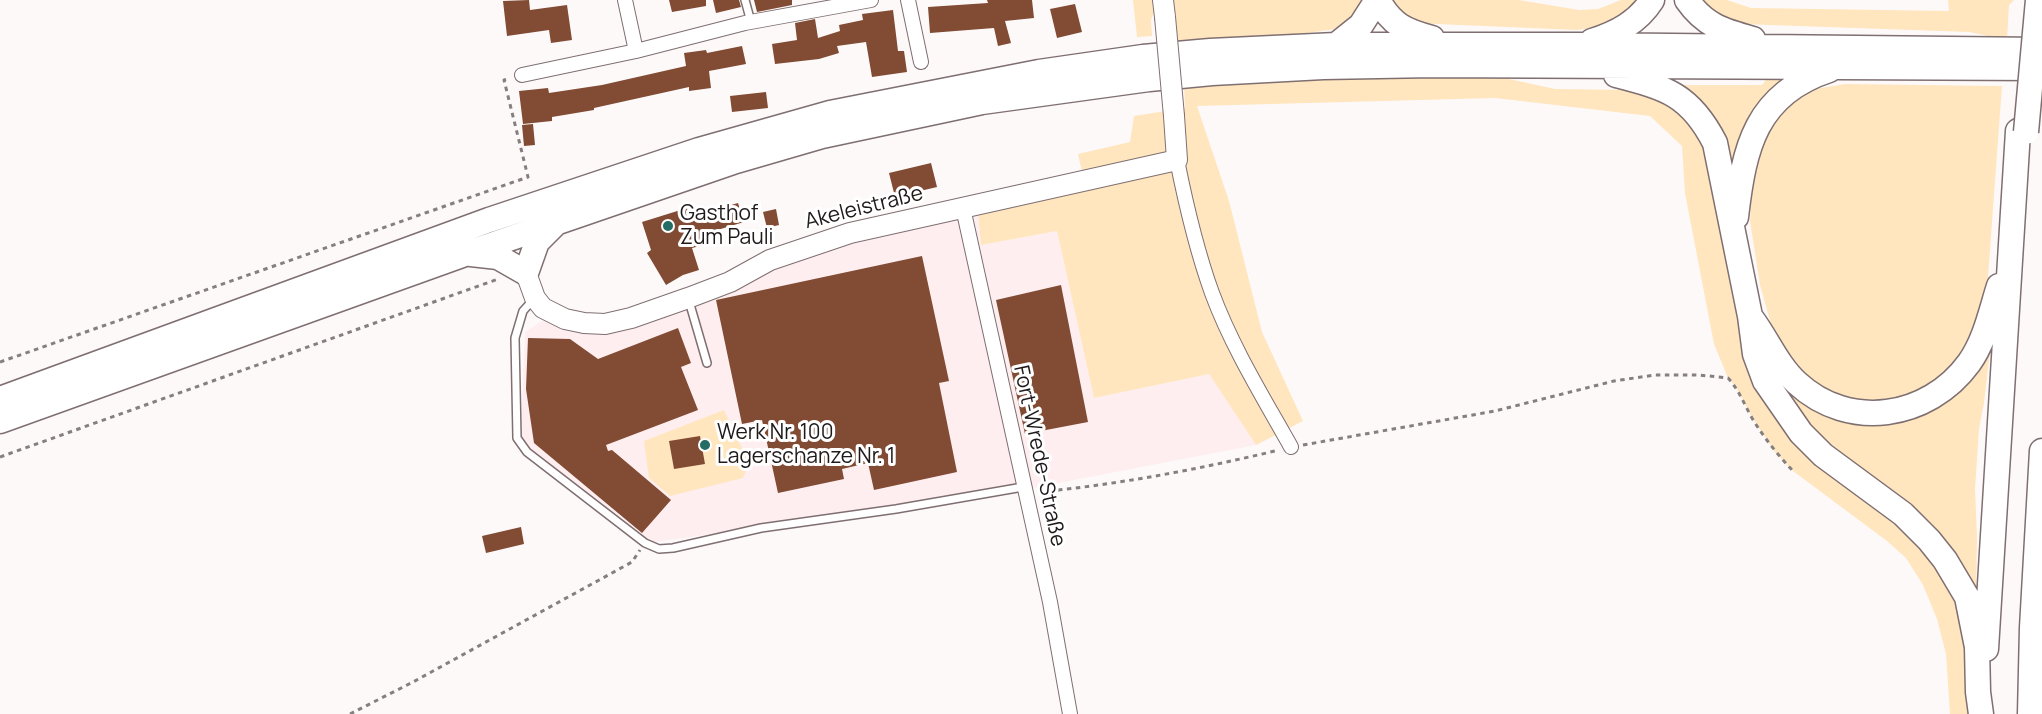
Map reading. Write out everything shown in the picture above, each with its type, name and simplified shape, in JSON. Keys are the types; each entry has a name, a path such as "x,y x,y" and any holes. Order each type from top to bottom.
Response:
{"highway":[{"path":"1336,45 1361,26 1377,0 1384,11 1404,30 1435,39 1467,44 1582,55 1843,65 2042,68"},
{"path":"1582,55 1630,24 1647,9 1652,0"},
{"path":"1687,0 1700,16 1712,25 1778,46"},
{"path":"1992,714 2000,506 2031,0"},
{"path":"1982,714 2010,252 2038,0"},
{"path":"0,399 489,220 699,150 830,113 1039,72 1143,57 1210,51 1336,45 1467,44"},
{"path":"0,421 465,254 736,161 822,136 993,100 1212,73 1433,65 1582,55 1778,46 2042,50"},
{"path":"1582,55 1670,92 1704,120 1715,143 1750,316 1755,354 1765,381 1801,434 1823,455 1903,514 1929,540 1957,580 1967,597 1977,647 1978,692 1982,714"},
{"path":"1734,234 1741,182 1750,142 1768,109 1795,84 1843,65"},
{"path":"465,254 498,257 515,275 537,242 559,221"},
{"path":"1750,316 1770,344 1778,361 1796,382 1821,401 1853,412 1886,412 1922,402 1941,392 1969,363 1979,348 2010,252"},
{"path":"2030,712 2032,628 2042,451"},
{"path":"2030,712 2042,683"}],"street":[{"path":"625,0 636,51"},
{"path":"522,75 636,51 751,22 871,0"},
{"path":"908,0 921,62"},
{"path":"1164,8 1177,160 1187,210 1213,294 1240,355 1291,447"},
{"name":"Akeleistraße","path":"535,298 543,308 565,319 605,324 688,298 730,282 770,260 850,233 1177,160"},
{"name":"Fort-Wrede-Straße","path":"963,208 1050,602 1070,714"},
{"path":"515,275 535,298"}],"lane":[{"path":"745,0 751,22"},
{"path":"535,298 523,311 515,338 517,438 527,452 645,543 659,549 673,548 761,528 1024,490"},
{"path":"688,298 707,363"}],"path":[{"path":"0,362 528,177 504,80 522,75"},
{"path":"0,457 515,275"},
{"path":"1024,490 1079,488 1189,471 1291,447 1495,411 1614,381 1654,375 1699,375 1728,378 1736,387 1753,419 1775,452 1793,471"},
{"path":"350,714 632,562 645,543"}],"shaded area":[{"path":"1133,0 1155,0 1151,20 1152,36 1137,37"},
{"path":"1173,0 1365,0 1364,7 1337,29 1284,36 1176,42"},
{"path":"1389,0 1519,0 1579,10 1598,9 1621,0 1646,0 1600,27 1577,30 1413,23"},
{"path":"1699,0 1727,0 1751,8 1949,11 1948,0 2014,0 2009,5 2007,40 1969,32 1741,24 1721,18"},
{"path":"1416,76 1495,76 1555,89 1631,90 1659,95 1688,115 1711,158 1737,319 1757,384 1922,541 1961,601 1971,714 1950,714 1946,654 1937,619 1923,585 1906,558 1887,541 1793,471 1775,452 1753,419 1736,387 1728,378 1714,344 1685,193 1682,146 1650,116 1495,98 1197,106 1229,201 1262,332 1303,421 1256,445 1209,374 1094,398 1057,231 981,245 978,213 1086,190 1078,154 1130,142 1134,116 1185,108 1184,84"},
{"path":"1769,76 1798,76 1736,188 1676,85 1762,85"},
{"path":"1845,84 2002,86 1986,304 1978,335 1948,379 1886,404 1832,398 1798,373 1774,335 1760,285 1750,221 1753,172 1766,130 1783,106 1809,90"},
{"path":"978,213 981,245 1057,231 1094,398 1209,374 1256,445 1027,489 641,544 520,452 525,332 542,321 595,331 800,256"},
{"path":"1990,351 1979,429 1975,489 1976,595 1860,474 1786,404 1776,369 1892,420"},
{"path":"724,410 749,463 743,478 670,496 649,478 644,441"}],"building":[{"path":"529,0 530,10 567,5 572,40 551,43 549,30 507,36 503,1"},
{"path":"669,0 706,0 706,6 672,12"},
{"path":"713,0 739,0 741,7 716,13"},
{"path":"754,0 792,0 792,5 757,12"},
{"path":"987,0 1032,0 1034,18 1005,21 1011,43 998,46 994,28 930,33 928,7 988,3"},
{"path":"1075,4 1082,32 1057,38 1050,9"},
{"path":"893,10 898,51 904,51 907,72 872,77 866,42 837,46 839,53 819,59 775,64 772,44 797,40 795,23 815,19 818,38 840,31 839,25 863,20 862,14"},
{"path":"742,46 746,64 709,71 711,88 689,91 689,87 594,108 594,110 552,117 552,121 523,124 519,91 548,88 549,93 602,85 686,66 684,53 706,50 707,53"},
{"path":"766,92 768,108 732,112 730,96"},
{"path":"533,124 535,145 524,146 522,125"},
{"path":"931,163 937,187 895,197 889,173"},
{"path":"738,203 744,222 714,231 716,242 692,248 699,270 683,275 666,285 647,253 651,250 642,222 687,208 690,217"},
{"path":"776,209 779,225 767,228 763,212"},
{"path":"922,256 949,381 939,383 957,472 874,490 868,463 842,469 844,479 778,493 762,420 742,424 716,300"},
{"path":"1061,285 1088,422 1025,434 996,300"},
{"path":"678,328 691,363 681,367 698,410 606,445 608,451 612,450 671,500 642,533 534,443 526,389 528,338 570,339 598,359"},
{"path":"700,436 705,464 674,469 669,441"},
{"path":"521,527 524,544 486,553 482,536"}],"place":[{"name":"Gasthof Zum Pauli","path":"668,226"},
{"name":"Werk Nr. 100 Lagerschanze Nr. 1","path":"705,445"}]}
